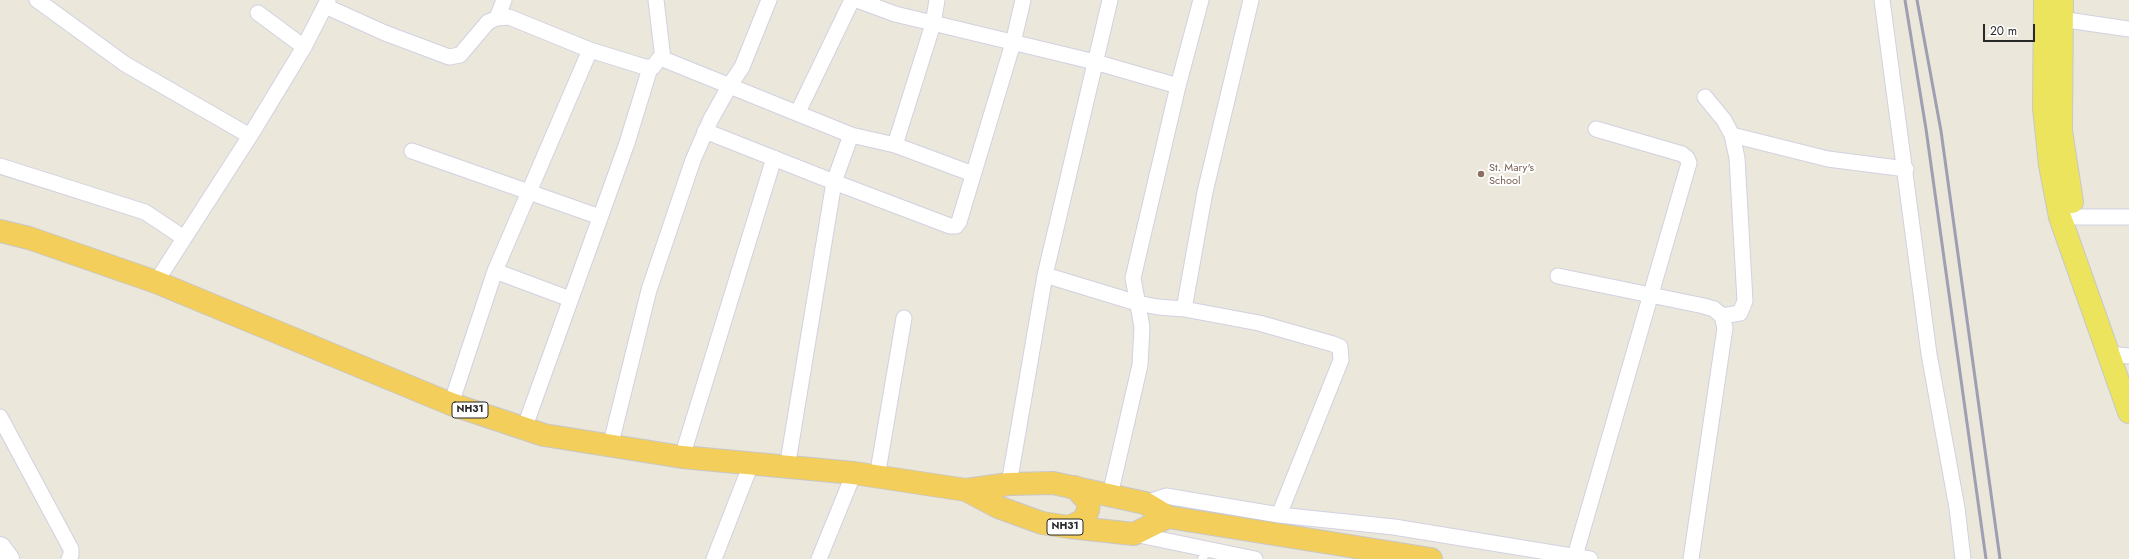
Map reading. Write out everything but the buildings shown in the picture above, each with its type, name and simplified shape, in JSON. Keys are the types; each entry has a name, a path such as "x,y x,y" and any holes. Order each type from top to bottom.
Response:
{"highway":[{"name":"NH31","path":"0,231 30,238 156,282 451,404 544,436 682,458 854,473 966,490 1009,484 1053,483 1145,503 1168,517 1431,559"},
{"name":"NH31","path":"1070,527 1084,520 1089,503 1075,487"},
{"name":"NH31","path":"966,490 998,507 1042,523 1134,534"},
{"path":"1134,534 1168,517"}],"main road":[{"path":"2045,0 2044,108 2050,165 2067,217 2122,359 2129,412"},
{"path":"2061,10 2061,131 2067,217"},
{"path":"0,548 8,559"}],"street":[{"path":"37,0 125,64 250,136"},
{"path":"497,18 504,0"},
{"path":"656,0 663,59"},
{"path":"610,447 649,290 693,160 705,131 730,85 742,67 769,0"},
{"path":"798,112 852,0"},
{"path":"857,0 894,14 1095,62 1178,86"},
{"path":"894,145 933,24 937,0"},
{"path":"705,131 834,182 952,226 959,222 1013,43 1023,0"},
{"path":"1009,484 1045,275 1110,0"},
{"path":"1110,495 1140,365 1142,327 1133,278 1178,86 1201,0"},
{"path":"1184,309 1205,192 1251,0"},
{"path":"1882,0 1906,169 1929,354 1957,508 1963,559"},
{"path":"156,282 250,136 304,47 327,3 385,33 450,57 460,55 488,22 497,18 509,17 590,50 650,68"},
{"path":"2061,10 2129,30"},
{"path":"258,13 304,47"},
{"path":"451,404 495,271 590,50"},
{"path":"524,428 626,143 650,68 659,59 663,59 730,85 851,135 894,145 973,174"},
{"path":"1705,97 1724,120 1732,135 1737,158 1745,301 1740,313 1722,316"},
{"path":"1575,556 1689,163 1682,154 1596,129"},
{"path":"787,468 834,182 851,135"},
{"path":"1732,135 1828,159 1906,169"},
{"path":"412,151 600,217"},
{"path":"682,458 774,158"},
{"path":"0,166 145,212 184,238"},
{"path":"2067,217 2129,217"},
{"path":"495,271 570,299"},
{"path":"1045,275 1137,303 1158,307 1184,309 1259,323 1340,347 1341,360 1279,515"},
{"path":"1558,276 1651,294 1714,309 1722,316 1725,328 1691,559"},
{"path":"877,476 904,318"},
{"path":"0,417 71,549 69,559"},
{"path":"714,559 751,464"},
{"path":"819,559 854,473"},
{"path":"1145,503 1166,496 1279,515 1394,527 1590,559"},
{"path":"1134,534 1205,554 1254,559"}],"railway":[{"path":"1905,0 1926,129 1986,559"},
{"path":"1917,0 1941,131 2000,559"}],"place":[{"name":"St. Mary's School","path":"1481,174"}]}
